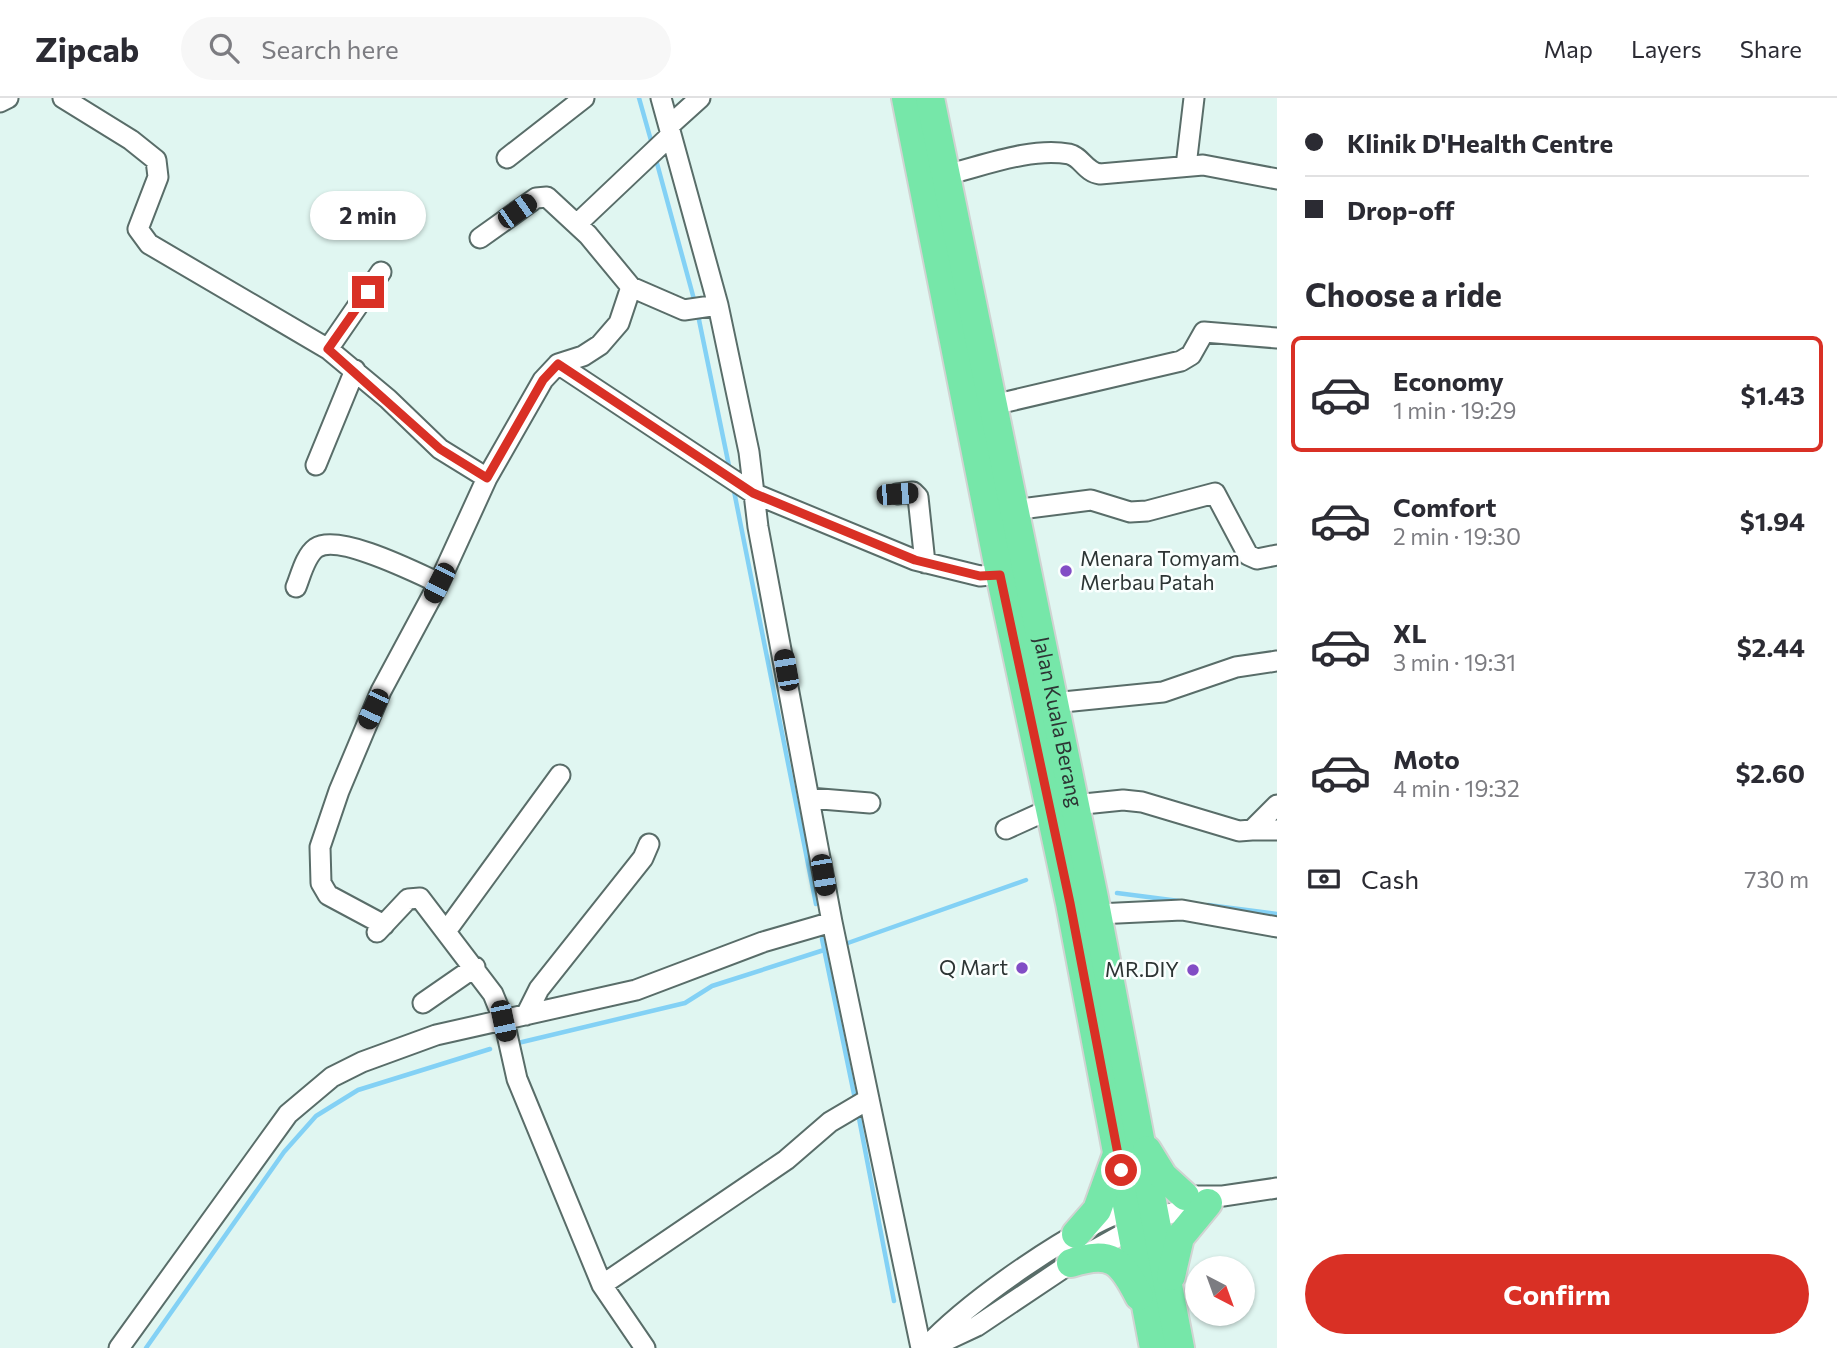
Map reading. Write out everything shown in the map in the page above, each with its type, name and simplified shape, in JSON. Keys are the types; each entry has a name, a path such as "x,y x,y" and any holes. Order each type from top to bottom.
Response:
{"highway":[{"name":"Jalan Kuala Berang","path":"906,98 936,170 993,405 1054,703 1062,807 1117,1151 1169,1292 1180,1348"},
{"name":"Jalan Kuala Berang","path":"930,98 936,170 1000,575 1062,807 1097,914 1139,1128 1145,1308 1154,1348"},
{"path":"1139,1128 1155,1165 1206,1199 1180,1237 1171,1268 1169,1292"},
{"path":"1076,1234 1097,1210 1117,1151"},
{"path":"1071,1263 1090,1257 1110,1258 1124,1271 1145,1308"}],"street":[{"path":"0,102 8,98"},
{"path":"63,98 139,145 156,160 158,177 138,229 149,244 328,349 355,370 440,449 487,478"},
{"path":"507,158 584,98"},
{"path":"661,98 663,140 713,306 749,452 750,491 832,922 925,1348"},
{"path":"577,224 663,140 700,98"},
{"path":"1186,166 1194,98"},
{"path":"936,170 1051,154 1072,155 1089,171 1100,174 1186,166 1226,167 1277,179"},
{"path":"480,238 543,196 551,199 577,224 631,287 684,310 713,306"},
{"path":"328,349 381,272"},
{"path":"631,287 619,323 600,345 558,364 543,380 487,478 439,583 357,744 320,847 318,873 328,895 381,928 404,903 414,897 425,901 475,967 493,995 503,1021 517,1079 603,1285 645,1348"},
{"path":"993,405 1181,361 1191,355 1204,332 1277,338"},
{"path":"558,364 750,491 869,543 925,563 980,576 1000,575"},
{"path":"316,465 355,370"},
{"path":"897,494 913,492 918,497 925,563"},
{"path":"1013,510 1091,500 1130,512 1215,493 1248,555 1257,559 1277,555"},
{"path":"296,587 309,554 323,544 370,554 439,583"},
{"path":"1054,703 1163,692 1236,667 1277,661"},
{"path":"447,930 560,775"},
{"path":"809,798 870,803"},
{"path":"1006,829 1062,807 1123,800 1142,802 1239,831 1277,830"},
{"path":"1252,831 1277,805"},
{"path":"526,1015 539,989 643,858 649,844"},
{"path":"1097,914 1182,910 1277,927"},
{"path":"119,1348 288,1114 316,1087 362,1062 436,1035 647,986 764,942 832,922"},
{"path":"423,1003 475,967"},
{"path":"603,1285 786,1160 830,1122 869,1099"},
{"path":"925,1348 951,1320 1076,1234 1141,1214 1206,1199 1277,1188"},
{"path":"925,1348 978,1326 1141,1214"}],"waterway":[{"path":"639,98 652,144"},
{"path":"655,156 695,303"},
{"path":"698,315 730,471"},
{"path":"733,486 816,904"},
{"path":"845,944 1026,880"},
{"path":"1117,893 1179,901"},
{"path":"1208,905 1277,914"},
{"path":"822,939 855,1099"},
{"path":"518,1043 685,1003 712,986 824,950"},
{"path":"146,1348 284,1152 316,1116 358,1090 490,1049"},
{"path":"858,1113 894,1301"}],"place":[{"name":"Menara Tomyam Merbau Patah","path":"1066,571"},
{"name":"Q Mart","path":"1022,968"},
{"name":"MR.DIY","path":"1193,970"}],"route":[{"path":"368,292 328,349 388,399 440,449 487,478 543,380 558,364 753,493 915,560 980,576 1000,575 1070,903 1121,1170"}]}
